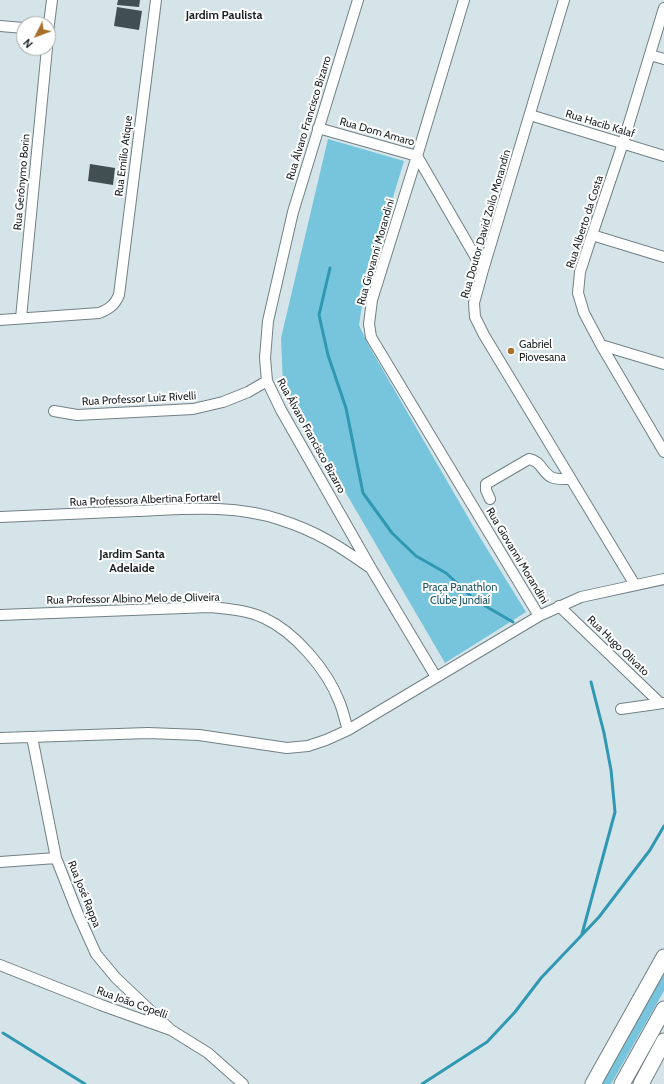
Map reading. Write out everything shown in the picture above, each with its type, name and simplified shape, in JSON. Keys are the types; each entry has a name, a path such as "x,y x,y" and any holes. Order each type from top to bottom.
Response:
{"highway":[{"path":"593,1084 664,957"},
{"path":"622,1084 664,1009"},
{"path":"641,1084 662,1046"}],"street":[{"path":"50,16 52,0"},
{"name":"Rua Emílio Atique","path":"21,318 99,313 107,310 115,303 119,295 156,0"},
{"name":"Rua Álvaro Francisco Bizarro","path":"358,0 293,212 268,321 265,358 267,381 281,410 372,570 436,677"},
{"name":"Rua Giovanni Morandini","path":"464,0 372,300 369,324 371,337 539,616"},
{"name":"Rua Doutor David Zoilo Morandin","path":"564,0 483,270 474,303 475,317 484,335 635,585"},
{"name":"Rua Alberto da Costa","path":"664,8 623,143 580,272 578,293 584,313 601,345 664,452"},
{"path":"0,26 16,27"},
{"path":"650,55 664,59"},
{"name":"Rua Gerônymo Borin","path":"21,318 45,56"},
{"name":"Rua Hacib Kalaf","path":"530,115 664,156"},
{"name":"Rua Dom Amaro","path":"318,128 417,156 483,270"},
{"path":"592,235 664,257"},
{"path":"0,320 21,318"},
{"path":"601,345 664,364"},
{"name":"Rua Professor Luiz Rivelli","path":"54,411 77,415 193,410 223,402 248,392 267,381"},
{"path":"490,499 486,490 486,484 529,459 538,462 551,476 571,479"},
{"name":"Rua Professora Albertina Fortarel","path":"0,517 202,508 235,510 280,519 318,534 372,570"},
{"path":"0,738 148,733 199,735 287,748 308,746 348,730 539,616 559,606 581,597 664,580"},
{"name":"Rua Hugo Olivato","path":"559,606 662,703"},
{"name":"Rua Professor Albino Melo de Oliveira","path":"0,615 210,608 239,610 264,618 287,632 308,652 325,675 338,700 348,730"},
{"path":"621,709 662,703"},
{"name":"Rua José Rappa","path":"32,737 56,858 78,914 96,954 116,978 171,1030"},
{"path":"0,862 56,858"},
{"name":"Rua João Copelli","path":"0,965 101,1005 171,1030 208,1052 243,1084"}],"green space":[{"name":"Praça Panathlon Clube Jundiaí","path":"328,139 404,161 364,293 359,325 369,346 476,531 526,612 445,663 283,385 281,338"},
{"path":"664,973 664,991 611,1084 602,1084"}],"building":[{"path":"118,0 140,0 139,7 117,5"},
{"path":"117,7 142,11 139,30 114,26"},
{"path":"90,164 115,168 113,185 88,181"}],"waterway":[{"path":"330,268 319,315 328,355 346,408 363,493 392,533 416,556 446,573 475,600 513,622"},
{"path":"582,934 615,812 611,770 604,733 591,682"},
{"path":"422,1084 487,1042 515,1012 541,978 599,917 650,850 664,826"},
{"path":"3,1033 85,1084"}],"place":[{"name":"Gabriel Piovesana","path":"511,351"}],"district":[{"name":"Jardim Paulista","path":"224,15"},
{"name":"Jardim Santa Adelaide","path":"132,561"}]}
